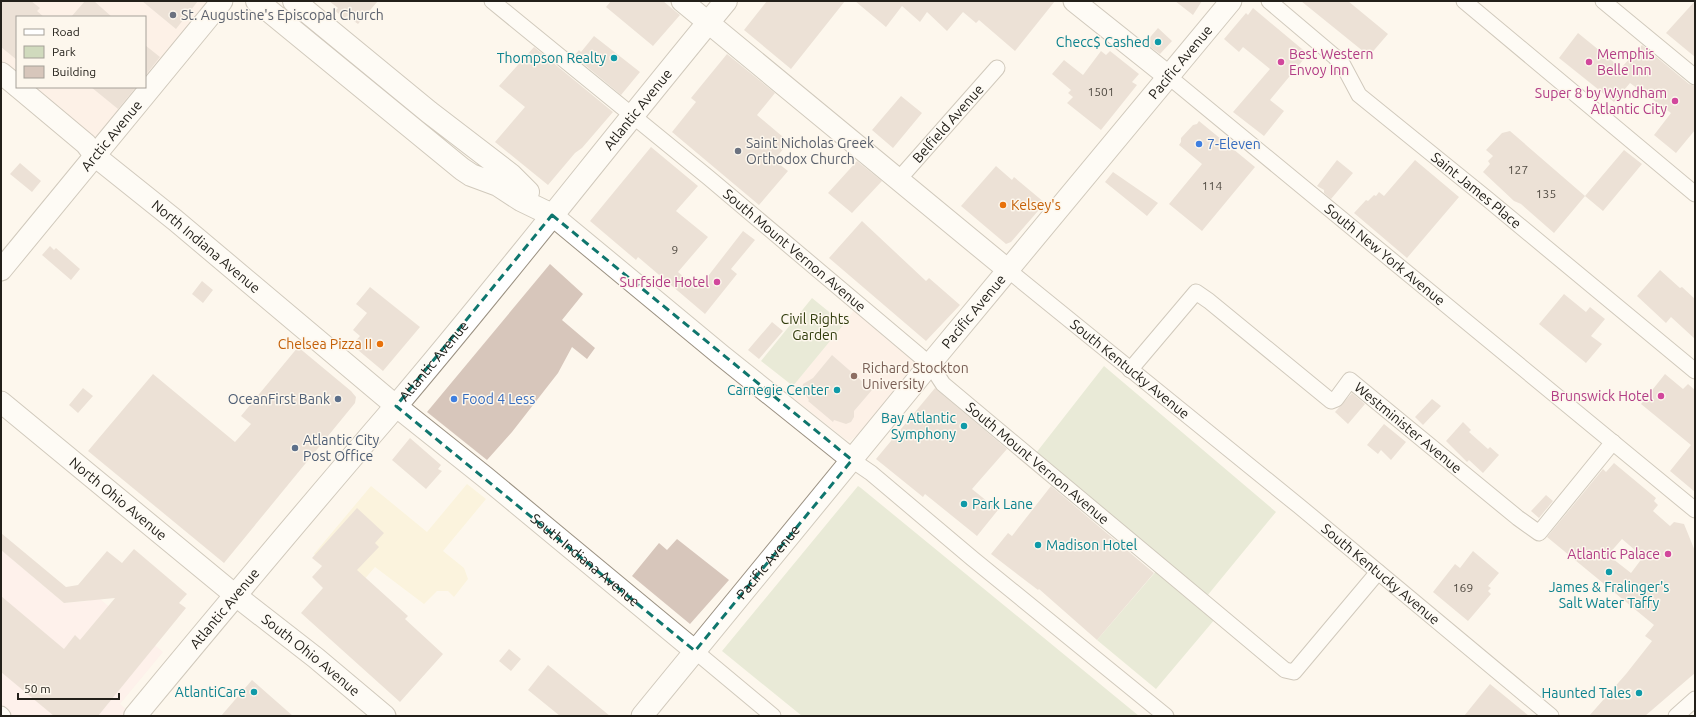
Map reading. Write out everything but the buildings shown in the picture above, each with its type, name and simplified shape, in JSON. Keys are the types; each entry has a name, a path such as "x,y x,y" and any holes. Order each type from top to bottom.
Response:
{"main road":[{"path":"257,1 462,169 471,175 498,184 521,200 552,215"},
{"path":"294,1 429,112 511,175 552,215"},
{"name":"Atlantic Avenue","path":"135,716 235,595 276,549 396,406 726,1"}],"street":[{"name":"Arctic Avenue","path":"1,270 222,1"},
{"name":"South Mount Vernon Avenue","path":"492,1 714,182 930,364 943,384 1285,670 1294,672 1378,572"},
{"name":"South Kentucky Avenue","path":"682,1 1130,370 1197,423 1551,716"},
{"name":"South New York Avenue","path":"1074,1 1168,76 1695,510"},
{"name":"Pacific Avenue","path":"642,716 930,364 1231,1"},
{"name":"Saint James Place","path":"1269,1 1343,65 1359,95 1695,371"},
{"path":"1464,1 1695,194"},
{"path":"1602,1 1695,77"},
{"name":"Belfield Avenue","path":"899,179 997,68"},
{"name":"North Indiana Avenue","path":"1,73 16,85"},
{"name":"North Indiana Avenue","path":"19,88 86,144 95,156 175,220 396,406"},
{"path":"552,215 720,355 852,460 871,473 973,559 1166,716"},
{"name":"Westminister Avenue","path":"1130,370 1196,292 1331,401 1336,399 1350,380 1518,518 1539,533 1613,442"},
{"name":"North Ohio Avenue","path":"1,402 235,595"},
{"name":"South Indiana Avenue","path":"396,406 490,481 773,716"},
{"name":"South Ohio Avenue","path":"235,595 316,658 385,716"},
{"path":"1676,716 1695,699"}],"highlighted area":[{"path":"552,215 852,460 695,651 396,406"}],"shaded area":[{"path":"1,1 222,1 95,156 19,88 146,88 146,16 16,16 16,85 1,73"},
{"name":"Richard Stockton University","path":"856,308 916,362 916,365 859,434 850,441 845,439 787,393"},
{"path":"1,550 64,603 89,601 94,594 163,652 120,704 134,716 1,716"}],"green space":[{"name":"Civil Rights Garden","path":"812,298 844,324 793,386 761,361"},
{"path":"1104,366 1276,512 1207,596 1036,453"},
{"path":"858,486 1139,716 802,716 722,651"},
{"path":"1157,570 1215,619 1156,689 1097,640"}],"sand":[{"path":"467,484 486,499 443,551 464,568 468,579 454,597 448,591 437,591 424,604 375,567 356,589 314,554 371,486 427,532"}],"place":[{"name":"St. Augustine's Episcopal Church","path":"173,15"},
{"name":"Checc$ Cashed","path":"1158,42"},
{"name":"Thompson Realty","path":"614,58"},
{"name":"Best Western Envoy Inn","path":"1281,62"},
{"name":"Memphis Belle Inn","path":"1589,62"},
{"name":"Super 8 by Wyndham Atlantic City","path":"1675,101"},
{"name":"7-Eleven","path":"1199,144"},
{"name":"Saint Nicholas Greek Orthodox Church","path":"738,151"},
{"name":"Kelsey's","path":"1003,205"},
{"name":"Surfside Hotel","path":"717,282"},
{"name":"Chelsea Pizza II","path":"380,344"},
{"name":"Richard Stockton University","path":"854,376"},
{"name":"Carnegie Center","path":"837,390"},
{"name":"Brunswick Hotel","path":"1661,396"},
{"name":"OceanFirst Bank","path":"338,399"},
{"name":"Food 4 Less","path":"454,399"},
{"name":"Bay Atlantic Symphony","path":"964,426"},
{"name":"Atlantic City Post Office","path":"295,448"},
{"name":"Park Lane","path":"964,504"},
{"name":"Madison Hotel","path":"1038,545"},
{"name":"Atlantic Palace","path":"1668,554"},
{"name":"James & Fralinger's Salt Water Taffy","path":"1609,572"},
{"name":"AtlantiCare","path":"254,692"},
{"name":"Haunted Tales","path":"1639,693"}]}
